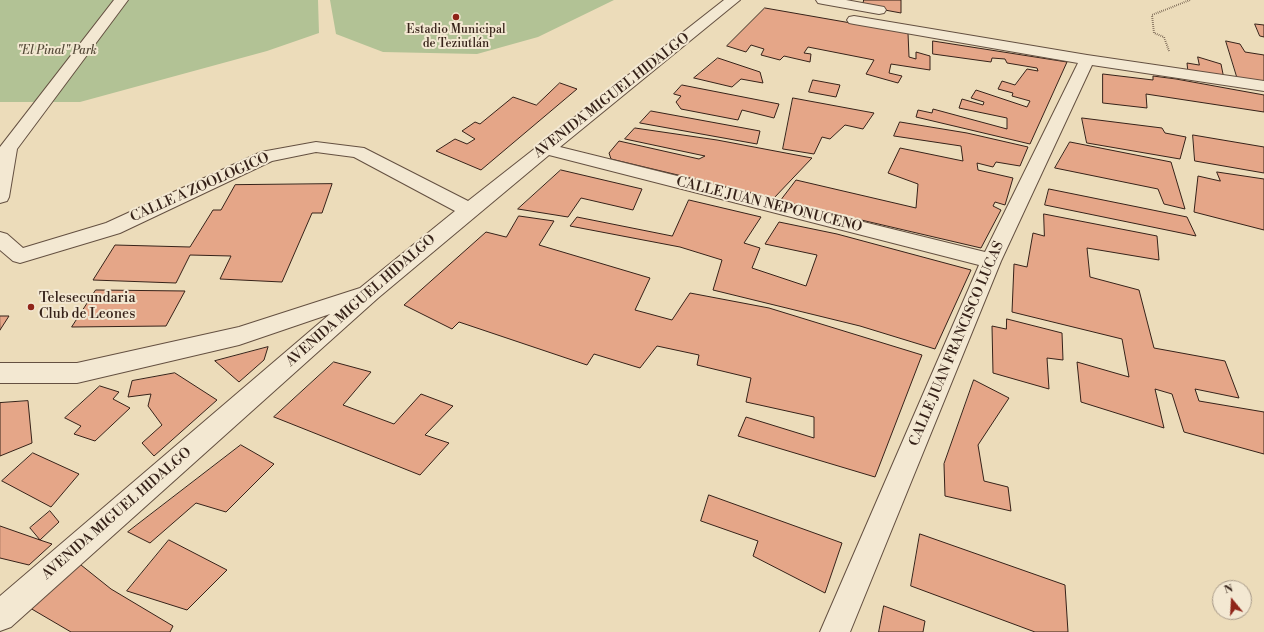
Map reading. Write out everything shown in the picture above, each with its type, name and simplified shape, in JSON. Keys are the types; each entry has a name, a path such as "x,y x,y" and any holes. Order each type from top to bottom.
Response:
{"street":[{"path":"0,197 8,148 120,0"},
{"name":"AVENIDA MIGUEL HIDALGO","path":"0,616 370,292 469,210 733,0"},
{"path":"823,0 993,31"},
{"path":"854,20 1087,60 1264,86"},
{"name":"CALLE JUAN FRANCISCO LUCAS","path":"835,632 992,261 1087,60"},
{"name":"CALLE A ZOOLOGICO","path":"0,239 20,256 113,228 267,156 316,147 358,152 469,210"},
{"name":"CALLE JUAN NEPONUCENO","path":"546,149 992,261"},
{"path":"0,373 84,372 239,336 370,292"}],"path":[{"path":"1176,72 1164,37 1154,33 1152,15 1190,0"}],"green space":[{"name":"\"El Pinal\" Park","path":"0,0 318,0 319,33 267,51 80,102 0,102"},
{"name":"Estadio Municipal de Teziutlán","path":"330,0 614,0 538,37 477,54 383,52 336,34"}],"building":[{"path":"864,0 901,0 901,13 863,6"},
{"path":"765,8 908,33 909,57 916,59 916,52 930,56 930,70 891,64 889,73 902,76 898,83 866,74 874,60 808,47 804,53 811,54 810,62 784,56 780,60 761,55 764,49 751,45 746,52 727,46"},
{"path":"1255,24 1264,25 1264,37 1260,36"},
{"path":"933,41 1067,62 1030,144 916,117 918,110 932,113 933,109 1007,129 1007,118 959,108 962,99 983,105 984,102 971,98 976,90 1027,107 1030,101 1012,96 1013,93 998,89 1002,81 1015,85 1027,69 1038,71 1037,68 1007,63 1005,59 992,58 991,62 933,54"},
{"path":"1226,41 1240,44 1245,52 1264,55 1264,84 1238,80"},
{"path":"1198,57 1221,64 1224,79 1188,73 1187,63 1199,65"},
{"path":"718,58 760,72 763,83 741,79 732,87 694,78"},
{"path":"1103,74 1153,80 1153,76 1176,79 1264,95 1264,112 1146,94 1147,108 1103,103"},
{"path":"813,80 840,85 836,97 809,92"},
{"path":"560,83 577,89 481,170 436,151 455,139 467,144 475,139 462,131 475,122 480,124 513,97 536,105"},
{"path":"682,85 779,104 774,118 742,110 738,120 681,109 676,102 681,96 674,94"},
{"path":"793,98 874,113 863,129 845,125 830,139 822,137 814,154 783,149"},
{"path":"651,111 760,131 757,144 640,123"},
{"path":"1082,118 1162,128 1165,133 1186,137 1180,159 1087,143"},
{"path":"900,122 967,133 1028,147 1020,166 996,162 993,167 977,163 978,170 1013,178 1005,205 995,202 993,206 1001,210 981,248 780,201 796,180 916,208 918,184 888,173 900,148 963,161 961,146 894,136"},
{"path":"635,128 717,140 812,158 774,198 611,159 609,153 619,141 699,159 705,156 625,139"},
{"path":"1193,135 1264,147 1264,173 1195,161"},
{"path":"1070,142 1171,162 1185,209 1164,204 1158,189 1055,168"},
{"path":"561,170 642,189 633,210 581,198 568,217 518,209"},
{"path":"1217,172 1264,179 1264,230 1194,212 1198,176 1220,181"},
{"path":"332,184 322,213 312,213 282,282 220,279 231,256 190,255 176,283 93,280 115,245 190,247 213,210 221,210 235,185"},
{"path":"1049,189 1187,217 1196,236 1045,205"},
{"path":"689,200 761,217 744,243 760,248 752,268 806,286 817,255 765,244 779,222 837,234 971,270 935,349 860,326 713,290 722,260 680,247 570,226 577,217 672,236"},
{"path":"1044,214 1157,236 1159,260 1087,248 1090,277 1139,290 1154,348 1225,361 1239,398 1195,389 1199,401 1264,412 1264,454 1184,432 1172,394 1155,389 1164,428 1081,402 1077,362 1129,377 1122,339 1012,312 1014,264 1027,267 1033,233 1044,236"},
{"path":"519,216 554,221 539,245 650,278 635,310 672,320 690,293 769,308 922,355 875,477 738,436 746,417 814,438 814,417 746,402 751,378 697,365 699,355 657,346 640,368 594,354 587,365 459,322 452,329 404,305 486,232 506,237"},
{"path":"96,290 185,291 166,326 72,327"},
{"path":"0,316 9,316 0,330"},
{"path":"1007,319 1062,333 1063,360 1047,358 1049,389 993,373 992,326 1006,329"},
{"path":"268,347 264,360 239,382 215,361"},
{"path":"334,362 371,372 343,405 394,424 421,394 453,406 425,435 449,443 420,475 274,417"},
{"path":"175,373 217,400 154,456 142,443 162,425 148,406 151,394 128,397 132,381"},
{"path":"974,380 1009,398 978,445 984,481 1008,487 1011,511 945,496 944,464"},
{"path":"100,386 119,392 113,399 130,408 95,441 74,434 81,426 65,418"},
{"path":"28,401 32,443 0,456 0,403"},
{"path":"241,445 274,464 226,512 196,503 150,543 128,532"},
{"path":"33,453 79,474 51,507 2,481"},
{"path":"709,495 842,543 825,593 753,556 758,541 701,521"},
{"path":"50,511 59,522 40,540 30,528"},
{"path":"0,526 52,544 29,565 0,558"},
{"path":"920,534 1065,585 1068,632 1035,632 911,586"},
{"path":"169,540 227,570 187,610 127,591"},
{"path":"81,565 111,589 173,626 170,632 71,632 30,608"},
{"path":"884,606 925,621 923,632 879,632"}],"place":[{"name":"Estadio Municipal de Teziutlán","path":"456,17"},
{"name":"Telesecundaria Club de Leones","path":"31,307"}]}
